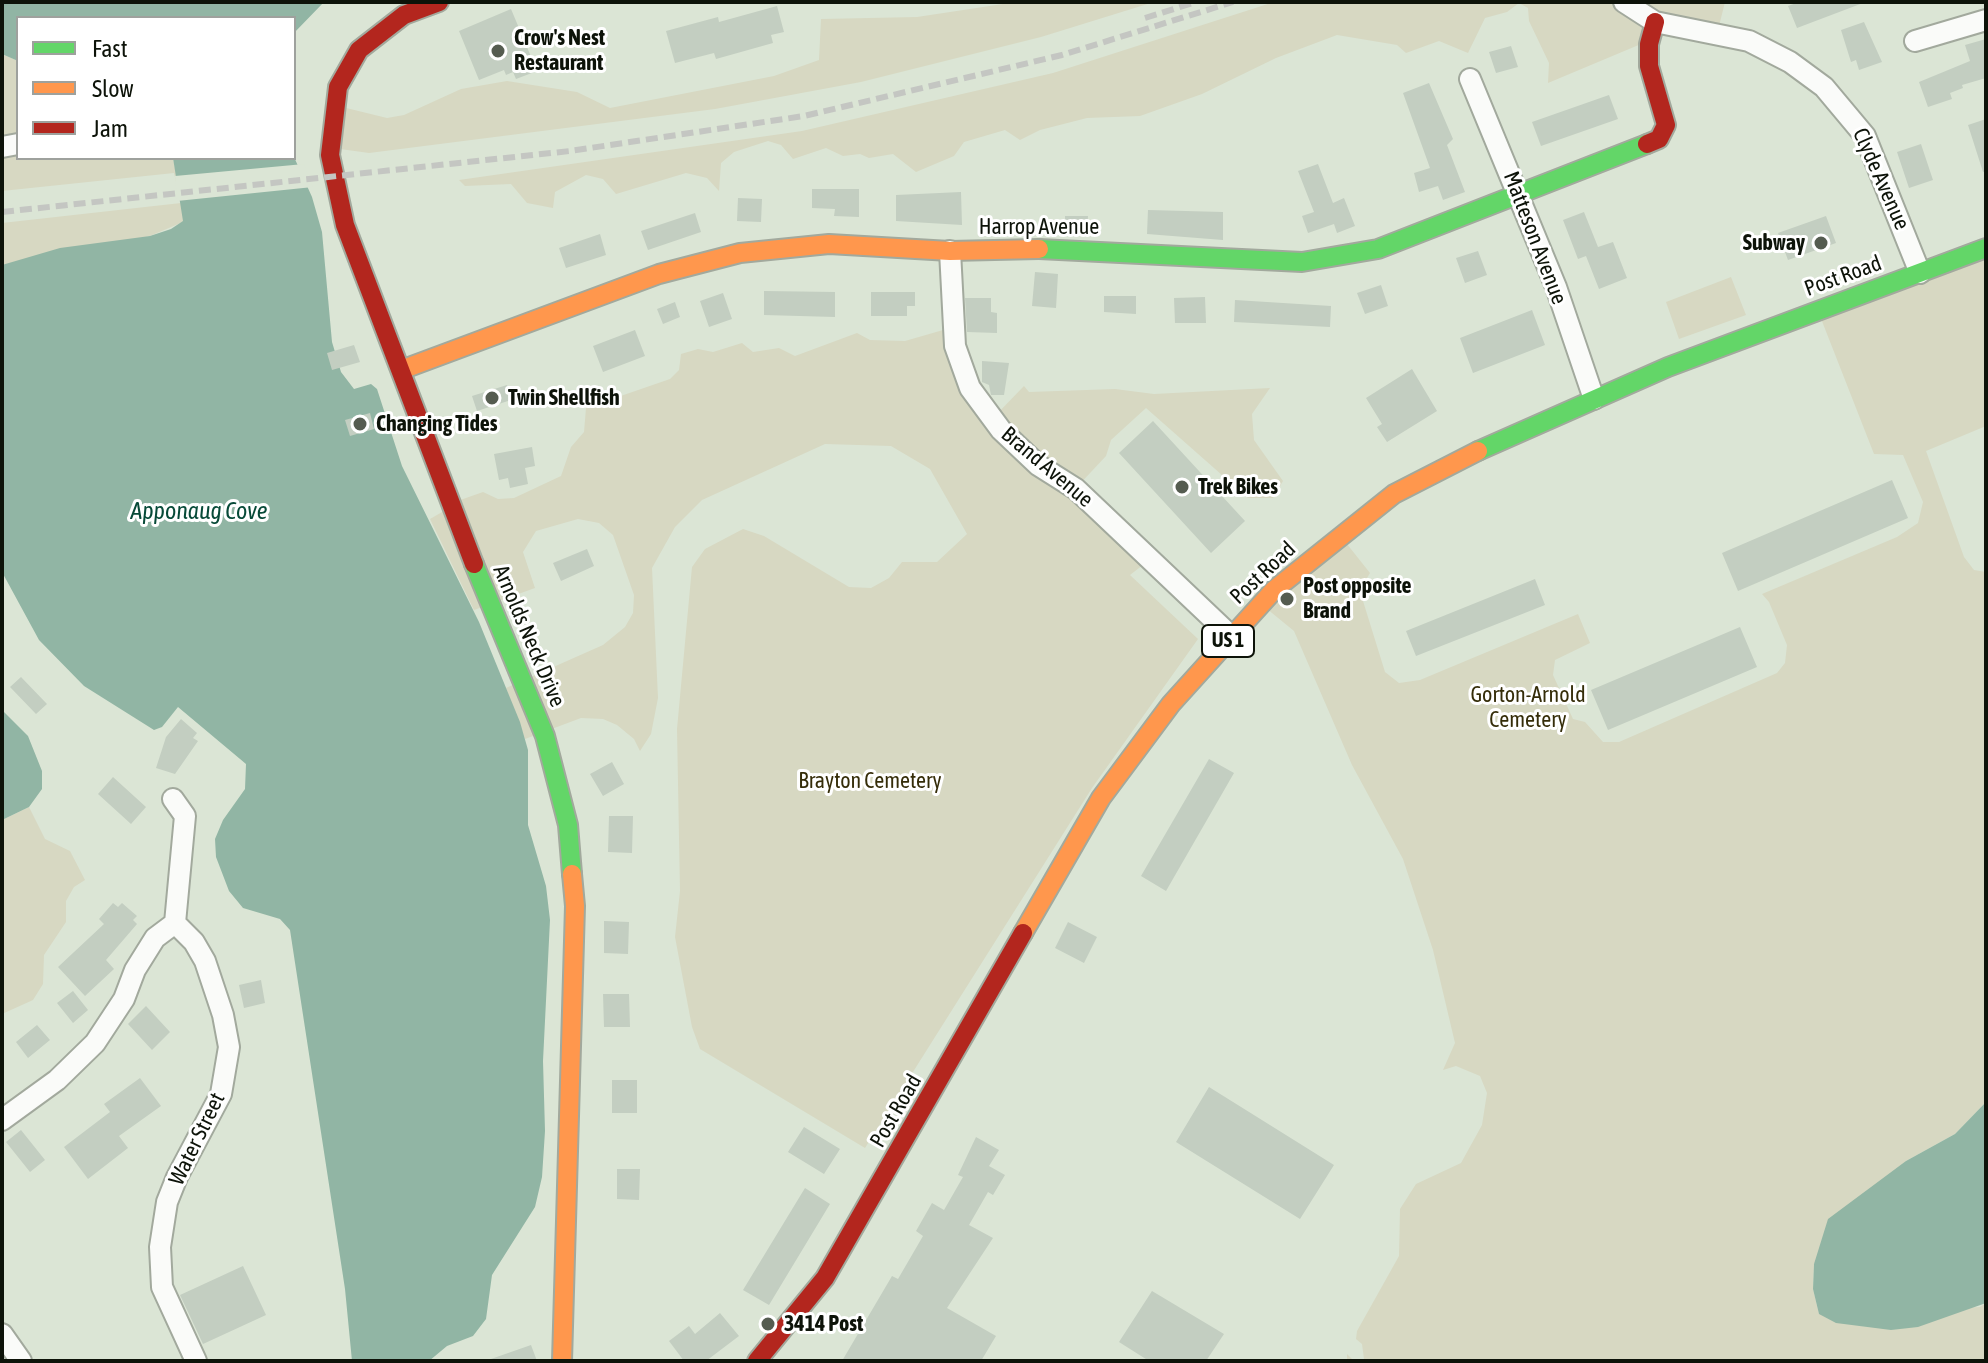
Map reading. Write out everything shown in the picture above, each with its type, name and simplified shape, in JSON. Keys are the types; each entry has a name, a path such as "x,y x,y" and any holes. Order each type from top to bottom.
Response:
{"street":[{"name":"Arnolds Neck Drive","path":"439,2 404,15 359,50 338,87 330,134 330,155 341,211 458,527 545,736 570,837 575,906 562,1361"},
{"path":"1624,2 1655,22"},
{"path":"1915,41 1986,20"},
{"name":"Harrop Avenue","path":"401,370 659,274 740,253 829,244 950,251 1059,249 1302,262 1378,249 1659,139 1666,125 1649,66 1649,44 1655,22"},
{"name":"Clyde Avenue","path":"1655,22 1749,41 1790,62 1824,87 1865,136 1920,273"},
{"name":"Matteson Avenue","path":"1470,79 1520,195 1594,399"},
{"name":"Post Road","path":"757,1361 825,1278 1101,798 1171,704 1274,590 1394,494 1512,434 1668,367 1986,248"},
{"name":"Brand Avenue","path":"950,251 955,346 970,388 1001,430 1038,465 1076,489 1232,637"},
{"path":"2,1120 57,1080 95,1043 124,999 135,970 155,938 175,923 185,816 173,799"},
{"name":"Water Street","path":"175,923 194,942 205,961 223,1015 229,1047 221,1094 167,1202 160,1247 162,1287 196,1361"},
{"path":"2,1334 21,1361"}],"green space":[{"path":"1016,2 1154,2 1041,37 861,82 715,109 369,153 333,148 334,105 387,118 404,115 461,89 507,81 577,92 610,108 774,76 819,60 821,19 917,17"},
{"path":"1274,2 1725,2 1718,30 1653,23 1641,44 1548,83 1549,63 1529,21 1528,8 1519,3 1507,12 1485,18 1468,53 1439,41 1406,53 1397,45 1337,35 1276,58 1202,94 1140,116 1087,118 1040,130 1020,140 1005,130 964,142 954,156 916,172 893,154 869,158 860,154 843,156 826,148 793,159 781,145 768,141 734,152 721,163 719,191 707,178 686,173 616,194 603,179 586,175 555,192 553,208 527,203 511,184 465,186 459,180 802,131 1053,73"},
{"path":"2,54 16,60 16,160 173,160 183,209 183,222 150,236 2,265 2,223 181,203 174,173 2,191"},
{"name":"Gorton-Arnold Cemetery","path":"1986,243 1986,426 1926,451 1964,557 1974,570 1986,572 1986,1102 1955,1134 1906,1161 1814,1264 1813,1289 1819,1314 1980,1307 1986,1303 1986,1361 1347,1361 1347,1354 1353,1360 1364,1359 1362,1344 1356,1339 1357,1331 1399,1256 1400,1209 1416,1184 1461,1163 1482,1125 1487,1093 1480,1076 1456,1066 1443,1070 1455,1043 1433,950 1403,859 1352,765 1294,631 1261,604 1343,539 1370,573 1361,588 1363,601 1385,672 1399,683 1420,680 1578,614 1590,643 1555,660 1553,675 1573,719 1585,722 1603,742 1619,742 1777,673 1785,663 1787,645 1769,602 1762,594 1897,537 1918,523 1923,502 1903,455 1874,454 1818,311"},
{"path":"1731,277 1746,315 1679,339 1666,302"},
{"name":"Brayton Cemetery","path":"950,328 993,418 1024,386 1029,392 1115,389 1154,394 1270,388 1252,414 1254,440 1283,481 1273,498 1248,498 1146,408 1111,440 1106,456 1076,488 1148,561 1130,575 1198,639 1092,788 865,1148 700,1049 692,1027 675,937 680,891 677,729 692,567 705,549 743,529 764,536 849,587 871,588 889,578 902,562 937,562 967,534 930,469 891,446 825,444 702,500 675,527 652,568 658,698 651,734 640,751 634,739 617,725 603,719 581,718 525,739 506,688 603,645 625,627 633,613 634,595 613,535 599,523 578,519 536,531 523,552 535,588 474,610 430,519 449,508 449,504 483,492 498,499 514,498 561,476 571,447 584,432 586,408 670,379 679,370 681,354 698,349 713,352 742,343 753,352 779,348 795,356 857,333 870,340 905,341"},
{"path":"29,807 45,839 70,851 85,880 74,887 66,901 66,922 44,955 43,984 33,1000 2,1014 2,820"}],"water":[{"path":"2,2 324,2 296,31 296,16 16,16 16,60 2,54"},
{"name":"Apponaug Cove","path":"173,160 295,160 312,197 322,232 332,342 341,372 354,389 371,384 377,389 402,466 479,622 520,722 528,750 528,825 546,886 550,920 543,1061 545,1131 542,1177 535,1207 492,1275 486,1319 473,1336 447,1346 429,1361 352,1361 345,1289 290,930 280,919 243,908 229,891 216,857 215,839 223,820 245,789 246,764 178,707 162,727 154,730 84,686 39,640 2,572 2,265 60,248 150,236 183,221"},
{"path":"2,710 28,736 42,771 42,789 29,807 2,820"},
{"path":"1986,1102 1986,1303 1918,1327 1891,1330 1836,1323 1819,1314 1813,1289 1814,1264 1828,1219 1906,1161 1955,1134"}],"pier":[{"path":"304,164 313,187 177,201 175,176"}],"building":[{"path":"1799,2 1863,3 1797,28 1788,6"},
{"path":"777,6 784,32 771,35 773,43 716,59 714,53 675,63 666,31 718,17 719,22"},
{"name":"Crow's Nest Restaurant","path":"511,9 537,71 516,79 513,72 506,75 504,70 479,80 459,31"},
{"path":"1864,22 1882,62 1859,70 1856,60 1851,62 1841,30"},
{"path":"1986,39 1986,78 1962,85 1963,88 1950,93 1952,99 1928,107 1919,82 1970,61 1965,45"},
{"path":"1511,46 1518,67 1496,73 1489,52"},
{"path":"1429,83 1453,139 1447,145 1465,192 1443,200 1438,186 1419,192 1414,173 1430,168 1403,93"},
{"path":"1609,95 1618,119 1541,146 1532,122"},
{"path":"1986,119 1986,171 1983,172 1968,125"},
{"path":"1921,144 1933,180 1909,188 1897,152"},
{"path":"1318,164 1333,203 1344,198 1355,226 1337,233 1334,224 1308,233 1302,216 1314,212 1298,171"},
{"path":"812,189 859,189 859,217 834,216 835,209 812,208"},
{"path":"961,192 962,225 896,221 896,195"},
{"path":"738,198 762,199 761,222 737,221"},
{"path":"1148,210 1223,212 1223,240 1147,234"},
{"path":"1584,212 1598,247 1613,242 1627,278 1599,289 1586,256 1578,259 1563,220"},
{"path":"695,213 701,232 648,250 641,231"},
{"path":"1065,216 1088,216 1087,232 1065,231"},
{"path":"1826,216 1836,243 1788,260 1778,233"},
{"path":"600,234 606,255 566,268 559,248"},
{"path":"1478,251 1487,275 1465,283 1456,258"},
{"path":"1035,272 1058,274 1056,308 1032,306"},
{"path":"1381,285 1388,306 1365,314 1357,293"},
{"path":"764,291 835,292 835,317 764,315"},
{"path":"871,292 915,292 915,306 907,306 907,316 871,316"},
{"path":"723,293 732,319 709,327 700,301"},
{"path":"1104,296 1136,296 1136,314 1104,312"},
{"path":"1205,297 1206,323 1175,323 1174,298"},
{"path":"965,298 991,298 991,312 997,313 997,333 967,332"},
{"path":"1235,300 1331,306 1330,327 1234,322"},
{"path":"675,302 680,317 663,324 657,309"},
{"path":"1532,310 1545,345 1473,373 1460,338"},
{"path":"635,330 645,356 603,372 593,346"},
{"path":"354,345 360,362 332,370 327,353"},
{"path":"982,361 1009,363 1004,395 991,395 989,385 982,382"},
{"path":"1412,369 1437,411 1387,442 1377,427 1382,424 1366,398"},
{"name":"Twin Shellfish","path":"507,385 511,400 477,411 472,396"},
{"name":"Changing Tides","path":"370,413 374,429 350,436 345,420"},
{"name":"Trek Bikes","path":"1153,421 1245,521 1211,553 1119,453"},
{"path":"532,447 535,466 525,468 528,484 510,488 508,478 499,480 494,454"},
{"path":"1892,480 1908,518 1738,591 1722,553"},
{"path":"587,549 594,566 561,581 553,563"},
{"path":"1535,579 1545,605 1416,656 1406,631"},
{"path":"1740,627 1757,667 1608,730 1591,690"},
{"path":"21,677 47,704 36,714 10,687"},
{"path":"181,719 197,733 193,738 198,741 175,774 156,768 166,737"},
{"path":"1209,759 1234,773 1166,891 1141,876"},
{"path":"612,762 624,784 603,796 590,774"},
{"path":"113,777 146,807 131,824 98,794"},
{"path":"609,816 633,816 632,853 608,852"},
{"path":"113,903 118,907 122,903 137,916 133,920 137,924 106,960 114,969 85,996 58,967 104,924 99,919"},
{"path":"604,921 629,922 628,954 604,953"},
{"path":"1068,922 1097,937 1084,963 1055,948"},
{"path":"261,980 265,1003 244,1008 239,985"},
{"path":"73,991 88,1010 73,1023 57,1003"},
{"path":"603,994 629,994 630,1027 604,1027"},
{"path":"146,1006 170,1032 152,1050 128,1024"},
{"path":"37,1025 50,1040 28,1058 16,1042"},
{"path":"140,1078 161,1106 119,1136 128,1148 88,1179 64,1147 110,1112 104,1104"},
{"path":"612,1080 637,1080 637,1113 612,1113"},
{"path":"1209,1087 1334,1165 1300,1219 1176,1142"},
{"path":"804,1127 840,1149 824,1174 788,1152"},
{"path":"21,1130 45,1160 30,1172 6,1142"},
{"path":"976,1137 999,1150 989,1166 1005,1175 993,1195 988,1192 969,1225 993,1238 947,1308 996,1336 981,1361 842,1361 892,1276 898,1279 923,1236 916,1231 932,1203 944,1210 963,1177 958,1175"},
{"path":"617,1169 640,1169 639,1200 617,1199"},
{"path":"805,1188 830,1204 769,1305 743,1290"},
{"path":"243,1266 266,1315 203,1344 180,1295"},
{"path":"1152,1291 1224,1334 1206,1361 1149,1361 1119,1342"},
{"path":"720,1313 739,1336 706,1361 684,1361 669,1341 689,1326 695,1334"},
{"path":"531,1345 537,1361 491,1361 491,1359"}],"railway":[{"path":"1145,18 1196,2"},
{"path":"2,212 570,151 804,116 1062,55 1233,2"}],"traffic: fast":[{"path":"1039,249 1302,262 1378,249 1647,144"},
{"path":"1478,451 1668,367 1986,248"},
{"path":"474,564 545,736 568,825 572,874"}],"traffic: slow":[{"path":"401,370 659,274 740,253 829,244 950,251 1039,249"},
{"path":"1023,933 1101,798 1171,704 1274,590 1394,494 1478,451"},
{"path":"562,1361 575,906 572,874"}],"traffic: jam":[{"path":"439,2 404,15 359,50 338,87 330,155 345,225 474,564"},
{"path":"1647,144 1659,139 1666,125 1649,66 1649,44 1655,22"},
{"path":"757,1361 825,1278 1023,933"}],"place":[{"name":"Crow's Nest Restaurant","path":"498,51"},
{"name":"Subway","path":"1821,243"},
{"name":"Twin Shellfish","path":"492,398"},
{"name":"Changing Tides","path":"360,424"},
{"name":"Trek Bikes","path":"1182,487"},
{"name":"Post opposite Brand","path":"1287,599"},
{"name":"3414 Post","path":"768,1324"}]}
